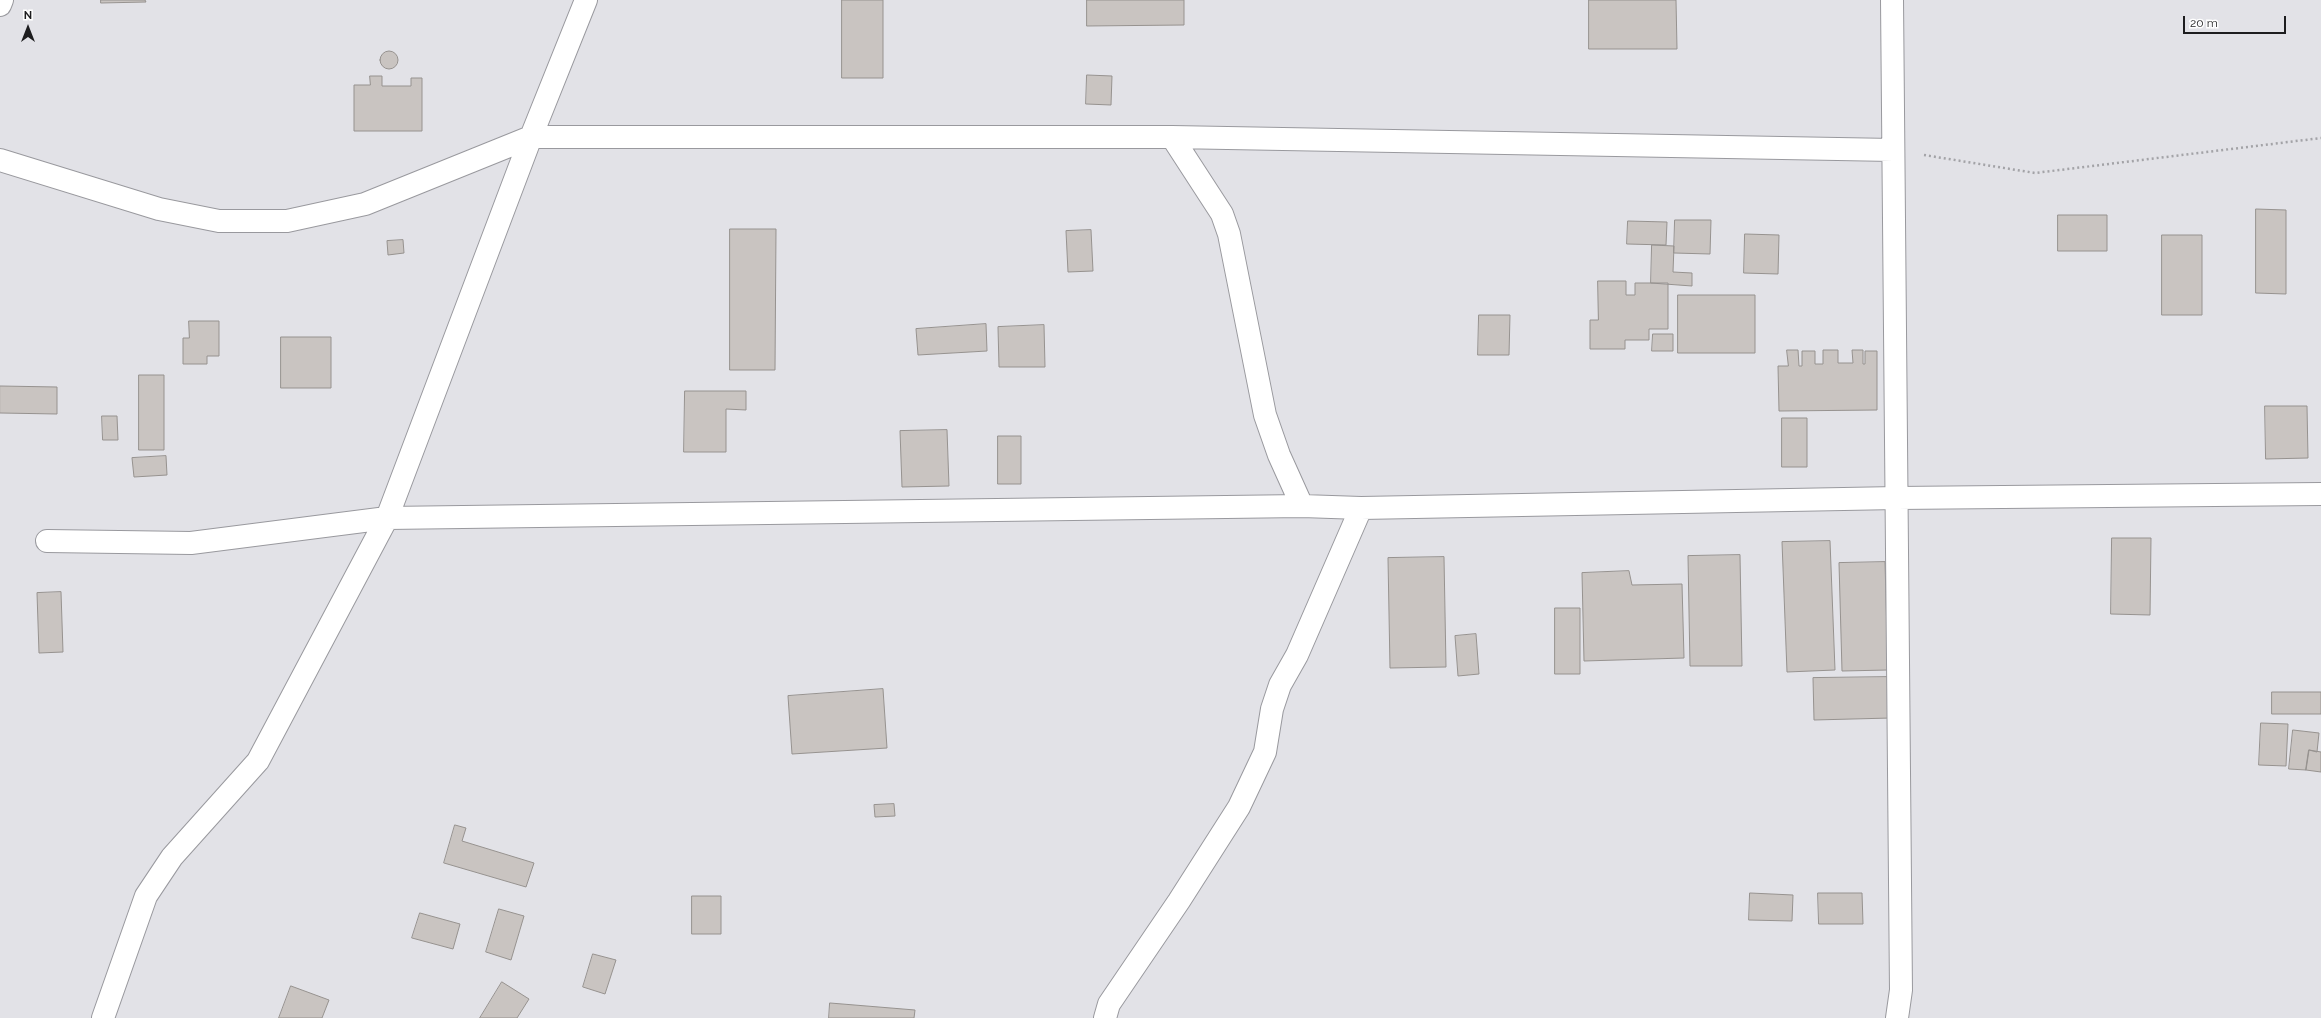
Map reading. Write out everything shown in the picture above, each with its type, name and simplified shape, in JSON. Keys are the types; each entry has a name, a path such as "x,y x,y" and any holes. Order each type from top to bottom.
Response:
{"street":[{"path":"0,5 2,0"},
{"path":"103,1018 146,896 172,857 258,761 387,518 531,137 586,0"},
{"path":"1892,0 1902,990 1897,1018"},
{"path":"0,160 159,209 219,221 287,221 365,204 531,137 1172,137 1893,150"},
{"path":"1172,137 1222,214 1229,234 1265,415 1279,455 1302,506"},
{"path":"47,540 191,543 387,518 1302,506 1361,508 1897,498 2321,494"},
{"path":"1105,1018 1109,1004 1179,901 1239,806 1265,752 1272,709 1280,685 1297,655 1361,508"}],"path":[{"path":"1893,150 2035,173 2321,138"}],"building":[{"path":"101,0 145,0 146,2 101,3"},
{"path":"842,0 883,0 883,78 842,78"},
{"path":"1087,0 1184,0 1184,25 1087,26"},
{"path":"1589,0 1676,0 1677,49 1589,49"},
{"path":"389,51 395,54 398,60 395,66 389,69 383,66 380,60 383,54"},
{"path":"1087,75 1112,76 1111,105 1086,104"},
{"path":"370,76 382,76 382,86 411,86 411,78 422,78 422,131 354,131 354,85 370,85"},
{"path":"2256,209 2286,210 2286,294 2256,293"},
{"path":"2058,215 2107,215 2107,251 2058,251"},
{"path":"1675,220 1711,220 1710,254 1674,253"},
{"path":"1628,221 1667,222 1666,245 1627,244"},
{"path":"730,229 776,229 775,370 730,370"},
{"path":"1091,230 1093,271 1068,272 1066,231"},
{"path":"1745,234 1779,235 1778,274 1744,273"},
{"path":"2162,235 2202,235 2202,315 2162,315"},
{"path":"403,240 404,253 388,255 387,241"},
{"path":"1652,245 1674,246 1673,272 1692,273 1692,286 1651,283"},
{"path":"1598,281 1626,281 1626,295 1635,295 1635,283 1668,283 1668,329 1649,329 1649,340 1625,340 1625,349 1590,349 1590,320 1598,320"},
{"path":"1678,295 1755,295 1755,353 1678,353"},
{"path":"1479,315 1510,315 1509,355 1478,355"},
{"path":"189,321 219,321 219,356 207,356 207,364 183,364 183,338 189,338"},
{"path":"986,324 987,351 918,355 916,329"},
{"path":"1044,325 1045,367 999,367 998,327"},
{"path":"1653,334 1673,334 1673,351 1652,351"},
{"path":"281,337 331,337 331,388 281,388"},
{"path":"1787,350 1798,350 1799,366 1802,366 1802,351 1815,351 1815,364 1823,364 1823,350 1838,350 1838,363 1853,363 1852,350 1863,350 1863,364 1865,364 1865,351 1877,351 1877,410 1779,411 1778,366 1788,366"},
{"path":"139,375 164,375 164,450 139,450"},
{"path":"0,386 57,387 57,414 0,413"},
{"path":"685,391 746,391 746,410 726,409 726,452 684,452"},
{"path":"2265,406 2307,406 2308,458 2266,459"},
{"path":"102,416 117,416 118,440 103,440"},
{"path":"1782,418 1807,418 1807,467 1782,467"},
{"path":"947,430 949,486 902,487 900,431"},
{"path":"998,436 1021,436 1021,484 998,484"},
{"path":"166,456 167,475 134,477 132,458"},
{"path":"2112,538 2151,538 2150,615 2111,614"},
{"path":"1830,541 1835,670 1787,672 1782,542"},
{"path":"1740,555 1742,666 1690,666 1688,556"},
{"path":"1444,557 1446,667 1390,668 1388,558"},
{"path":"1885,562 1888,670 1842,671 1839,563"},
{"path":"1629,571 1632,585 1682,584 1684,658 1584,661 1582,573"},
{"path":"61,592 63,652 39,653 37,593"},
{"path":"1555,608 1580,608 1580,674 1555,674"},
{"path":"1476,634 1479,674 1458,676 1455,636"},
{"path":"1889,677 1891,718 1814,720 1813,678"},
{"path":"883,689 887,748 792,754 788,696"},
{"path":"2272,692 2321,692 2321,714 2272,714"},
{"path":"2261,723 2288,724 2286,766 2259,765"},
{"path":"2293,730 2319,733 2317,752 2309,750 2306,770 2289,769"},
{"path":"2309,750 2321,752 2321,772 2306,770"},
{"path":"894,804 895,816 875,817 874,805"},
{"path":"455,825 466,828 462,841 534,863 526,887 444,863"},
{"path":"1750,893 1793,895 1792,921 1749,920"},
{"path":"1818,893 1862,893 1863,924 1819,924"},
{"path":"692,896 721,896 721,934 692,934"},
{"path":"499,909 524,916 511,960 486,952"},
{"path":"420,913 460,924 453,949 412,938"},
{"path":"593,954 616,960 605,994 583,987"},
{"path":"502,982 529,999 517,1018 480,1018"},
{"path":"291,986 329,1000 322,1018 279,1018"},
{"path":"830,1003 915,1010 914,1018 829,1018"}]}
